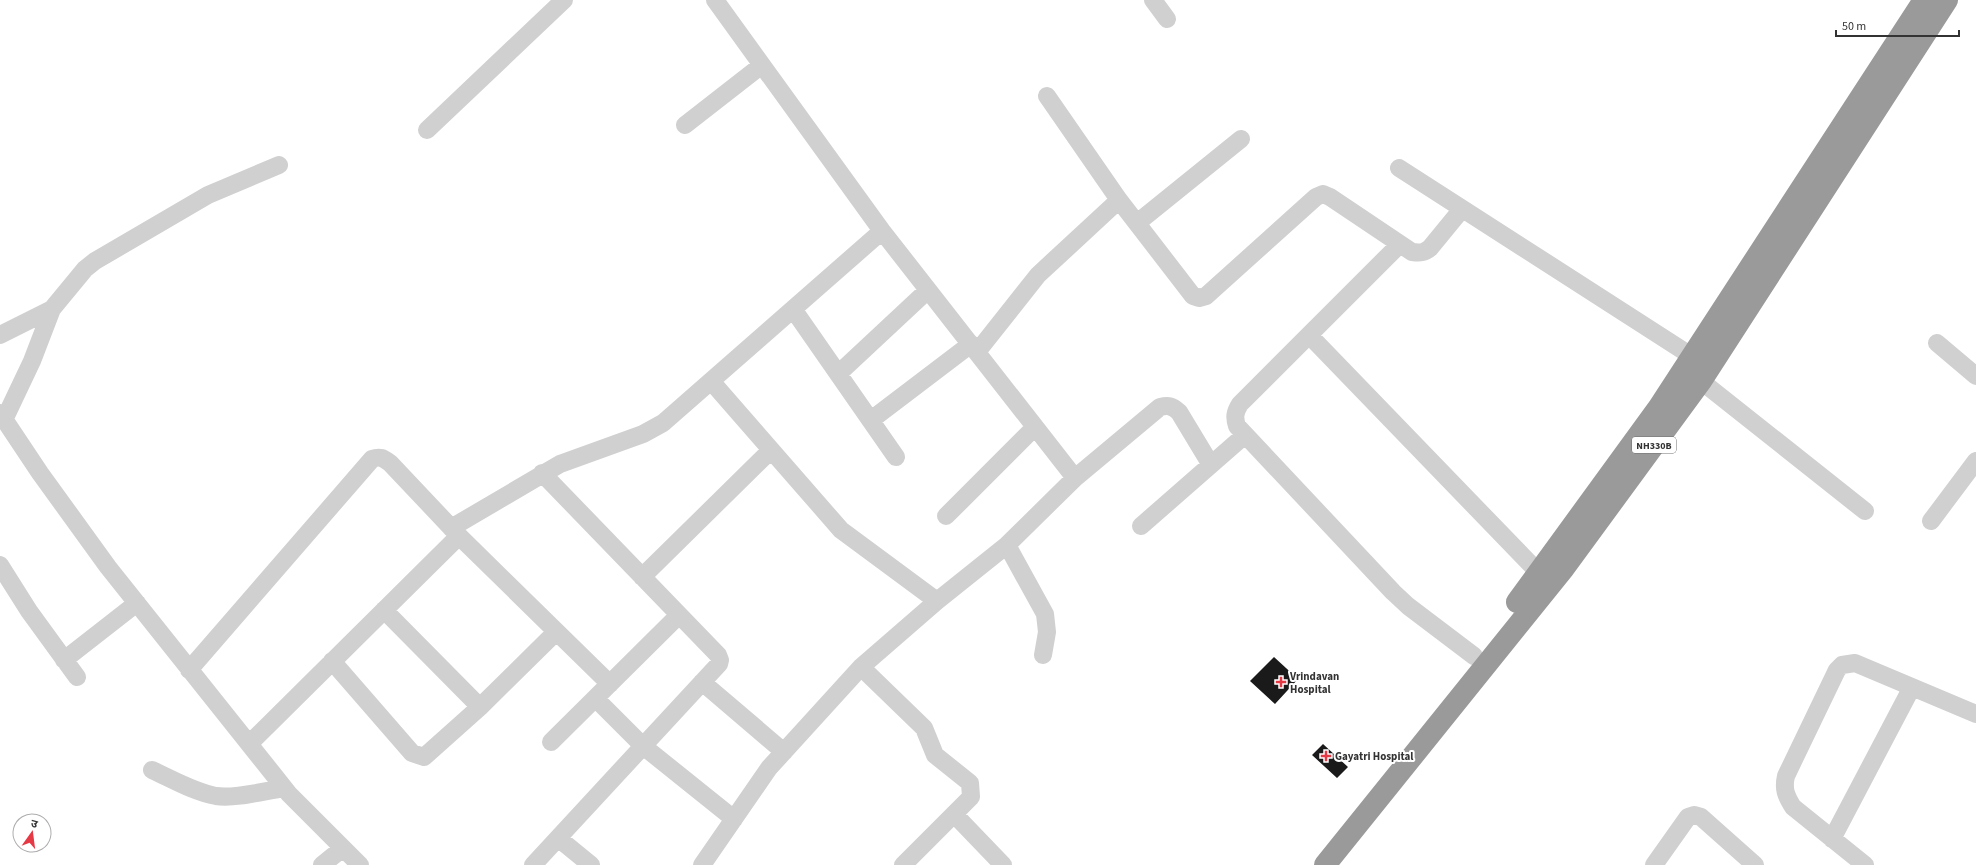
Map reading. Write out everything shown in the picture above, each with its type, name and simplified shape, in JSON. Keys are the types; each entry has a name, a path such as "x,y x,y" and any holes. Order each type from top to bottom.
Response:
{"highway":[{"name":"NH330B","path":"1309,865 1539,574 1659,407 1924,0"},
{"name":"NH330B","path":"1325,865 1564,568 1701,381 1947,0"}],"street":[{"path":"427,130 564,0"},
{"path":"1152,0 1167,19"},
{"path":"721,2 762,66 882,231 1075,478"},
{"path":"685,125 762,66"},
{"path":"1047,96 1119,200 1186,290 1193,296 1199,298 1206,296 1316,197 1323,194 1412,252 1419,253 1425,252 1462,209"},
{"path":"1137,223 1241,139"},
{"path":"280,165 208,195 95,261 85,269 52,310 32,361 2,415 40,473 108,567 189,670 284,788 360,865"},
{"path":"1399,168 1692,357"},
{"path":"870,420 974,348 1038,275 1119,200"},
{"path":"249,744 384,610 455,532 542,473 560,464 650,430 663,423 882,231"},
{"path":"1400,244 1240,404 1236,411 1235,418 1237,426 1245,435 1408,606 1474,656"},
{"path":"838,374 928,290"},
{"path":"793,309 896,456"},
{"path":"0,335 52,310"},
{"path":"1309,335 1539,574"},
{"path":"1937,343 1976,376"},
{"path":"711,381 841,530 937,601"},
{"path":"1701,381 1865,511"},
{"path":"702,865 769,768 861,667 937,601 1007,545 1075,478 1160,407 1167,405 1174,407 1179,412 1211,465"},
{"path":"946,516 1035,427"},
{"path":"1141,526 1245,435"},
{"path":"642,577 771,450"},
{"path":"189,670 372,459 377,457 383,458 390,463 455,532 610,684"},
{"path":"1931,521 1976,461"},
{"path":"533,865 719,664 720,660 718,655 542,473"},
{"path":"1007,545 1045,614 1047,632 1043,655"},
{"path":"0,565 28,611 77,677"},
{"path":"64,660 136,603"},
{"path":"384,610 480,707"},
{"path":"551,742 679,615"},
{"path":"332,661 412,753 424,757 430,754 480,707 556,632"},
{"path":"1865,865 1793,807 1786,797 1784,786 1786,776 1837,670 1842,665 1855,663 1976,714"},
{"path":"861,667 924,728 935,755 970,783 972,797 903,865"},
{"path":"702,682 784,752"},
{"path":"1832,839 1912,687"},
{"path":"596,698 644,746 734,819"},
{"path":"152,770 201,792 216,796 231,796 284,788"},
{"path":"954,814 1003,865"},
{"path":"1654,865 1688,818 1694,815 1701,817 1754,865"},
{"path":"558,838 592,865"},
{"path":"322,865 343,848"}],"building":[{"path":"1274,657 1298,679 1275,704 1250,681"},
{"path":"1323,744 1348,767 1337,778 1312,755"}],"place":[{"name":"Vrindavan Hospital","path":"1281,682"},
{"name":"Gayatri Hospital","path":"1326,756"}]}
